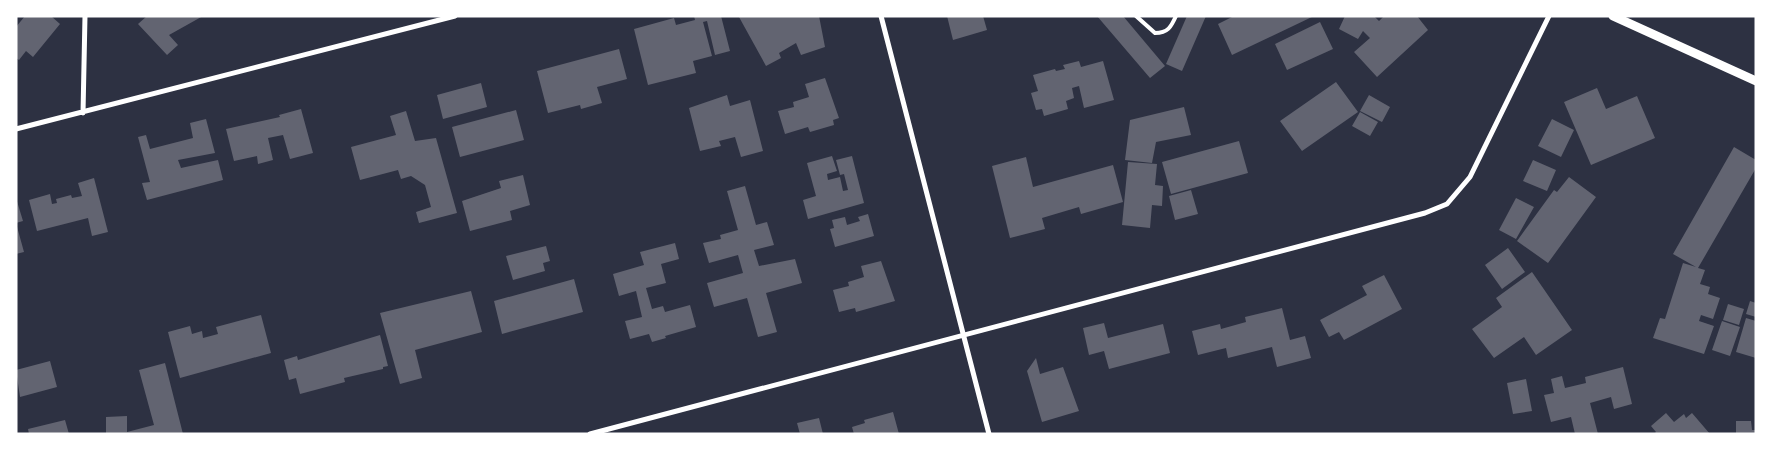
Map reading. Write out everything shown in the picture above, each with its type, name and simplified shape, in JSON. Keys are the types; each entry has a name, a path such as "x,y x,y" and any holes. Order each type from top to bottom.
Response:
{"street":[{"path":"83,113 85,16"},
{"path":"16,130 455,16"},
{"path":"881,16 988,434"},
{"path":"590,434 1425,213 1447,204 1470,178 1549,16"},
{"path":"1613,16 1756,81"}],"lane":[{"path":"1136,16 1155,33 1162,33 1170,29 1176,16"}],"building":[{"path":"25,16 51,16 60,24 33,57 26,51 19,60 16,58 16,27"},
{"path":"147,16 203,16 169,35 178,45 167,55 138,24"},
{"path":"694,16 721,16 730,51 715,55 707,21 703,22 712,56 693,61 696,73 648,85 634,29 674,18 676,25 695,20"},
{"path":"819,16 825,47 801,55 796,43 779,53 781,58 766,66 739,17"},
{"path":"947,16 983,16 987,30 953,40"},
{"path":"1097,16 1123,16 1165,66 1150,78"},
{"path":"1187,16 1206,16 1182,71 1166,64"},
{"path":"1234,16 1314,16 1232,55 1218,24"},
{"path":"1345,16 1374,16 1379,21 1384,16 1417,16 1428,30 1377,77 1354,52 1370,38 1363,31 1358,39 1339,29"},
{"path":"1320,22 1333,49 1287,70 1275,44"},
{"path":"619,49 627,79 597,87 602,103 581,109 580,105 548,113 537,71"},
{"path":"1079,61 1081,67 1103,61 1114,100 1084,108 1079,86 1072,88 1074,98 1066,101 1068,109 1044,116 1042,109 1036,110 1031,93 1038,91 1033,75 1055,69 1056,71 1065,69 1063,65"},
{"path":"825,78 839,118 833,120 834,125 810,132 808,127 785,134 778,111 794,107 793,102 809,97 805,84"},
{"path":"1336,82 1358,112 1302,151 1280,121"},
{"path":"481,83 487,107 443,119 437,95"},
{"path":"1597,88 1606,109 1637,96 1655,138 1591,165 1564,102"},
{"path":"727,95 730,106 750,100 763,151 741,157 735,137 719,141 721,146 700,151 689,108"},
{"path":"1369,95 1390,107 1382,122 1360,111"},
{"path":"1184,107 1191,135 1156,142 1152,163 1125,160 1130,120"},
{"path":"301,109 313,153 290,159 283,135 268,138 273,160 258,164 257,156 234,161 226,129 280,117 279,115"},
{"path":"516,110 524,140 460,157 452,127"},
{"path":"406,111 415,141 436,138 457,213 419,223 416,212 431,207 425,185 411,176 401,179 398,170 360,180 351,147 396,135 390,116"},
{"path":"1360,112 1378,122 1370,136 1352,126"},
{"path":"206,119 215,153 178,160 181,168 218,160 223,180 147,200 142,183 150,182 138,137 146,135 150,149 193,138 190,123"},
{"path":"1552,119 1574,130 1561,157 1538,146"},
{"path":"1239,141 1248,173 1171,194 1162,162"},
{"path":"1734,147 1756,160 1756,168 1698,268 1705,270 1700,284 1710,287 1708,294 1720,298 1713,319 1701,315 1699,321 1714,326 1704,354 1653,338 1660,318 1665,319 1683,263 1696,267 1673,254"},
{"path":"832,156 837,171 827,174 828,180 840,177 843,191 848,190 844,174 840,175 836,160 852,156 864,203 808,219 803,200 816,196 807,163"},
{"path":"1026,157 1033,187 1113,165 1123,202 1081,214 1079,207 1042,218 1045,229 1010,238 992,166"},
{"path":"1533,160 1556,170 1547,191 1523,181"},
{"path":"1128,162 1157,164 1155,185 1163,186 1162,206 1152,205 1150,228 1122,225"},
{"path":"523,175 530,205 510,211 512,220 470,231 462,201 501,188 499,181"},
{"path":"1569,177 1596,197 1548,263 1517,241 1554,190 1557,192"},
{"path":"94,178 108,232 92,236 88,218 37,231 29,200 50,194 52,204 57,203 56,199 71,195 72,198 82,196 78,183"},
{"path":"745,186 756,225 767,222 774,245 754,250 759,266 795,259 802,283 766,293 777,332 758,337 747,298 714,307 707,283 743,273 738,255 709,263 703,243 721,239 720,235 738,230 727,191"},
{"path":"1191,190 1198,214 1175,220 1169,196"},
{"path":"16,198 23,221 16,223"},
{"path":"1516,198 1534,207 1516,239 1499,230"},
{"path":"868,214 874,236 835,247 830,229 834,228 832,220 845,217 847,225 860,221 858,217"},
{"path":"16,223 24,252 16,254"},
{"path":"675,243 679,259 661,264 666,283 646,288 652,309 663,306 665,312 690,305 696,327 652,342 649,334 630,339 625,321 642,317 636,291 619,296 613,274 644,265 640,252"},
{"path":"546,246 550,261 543,263 545,271 513,280 506,256"},
{"path":"1508,248 1525,272 1502,289 1485,265"},
{"path":"881,261 895,301 856,312 855,308 839,312 833,290 849,286 848,282 864,277 861,266"},
{"path":"1532,272 1572,330 1536,355 1524,337 1494,358 1472,329 1502,307 1496,298"},
{"path":"1384,275 1402,309 1344,340 1339,332 1329,337 1320,320 1367,295 1362,286"},
{"path":"574,279 583,312 502,334 494,301"},
{"path":"471,291 482,332 415,350 422,378 400,384 380,313"},
{"path":"1750,301 1756,303 1756,317 1746,314"},
{"path":"1728,304 1744,309 1739,325 1723,320"},
{"path":"1282,308 1290,340 1305,336 1311,358 1277,367 1272,347 1228,358 1226,348 1198,355 1192,331 1220,324 1221,329 1246,322 1245,317"},
{"path":"261,315 271,353 180,378 168,332 190,326 192,334 202,331 203,338 218,334 216,327"},
{"path":"1746,318 1756,321 1756,358 1736,352"},
{"path":"1722,321 1740,327 1730,356 1712,350"},
{"path":"1104,323 1108,338 1163,324 1170,353 1109,369 1104,351 1089,355 1083,328"},
{"path":"380,335 388,366 383,367 383,369 344,378 345,382 300,394 296,378 289,380 284,360 297,356 298,360"},
{"path":"1036,358 1040,374 1063,367 1079,411 1042,422 1027,371"},
{"path":"50,361 57,387 20,397 16,370"},
{"path":"165,363 183,434 106,434 106,417 127,416 127,432 154,425 139,370"},
{"path":"1623,367 1632,404 1614,409 1611,397 1590,403 1598,434 1575,434 1571,417 1551,422 1544,395 1554,393 1551,379 1562,376 1565,388 1586,383 1585,377"},
{"path":"1526,379 1532,411 1513,414 1507,383"},
{"path":"893,412 899,434 854,434 852,427 865,423 864,420"},
{"path":"1666,413 1674,422 1684,414 1686,418 1692,413 1710,434 1654,434 1656,432 1651,426"},
{"path":"819,418 823,434 800,434 797,423"},
{"path":"65,420 69,434 29,434 28,429"},
{"path":"1736,421 1751,421 1752,430 1756,430 1756,434 1736,434"}]}
